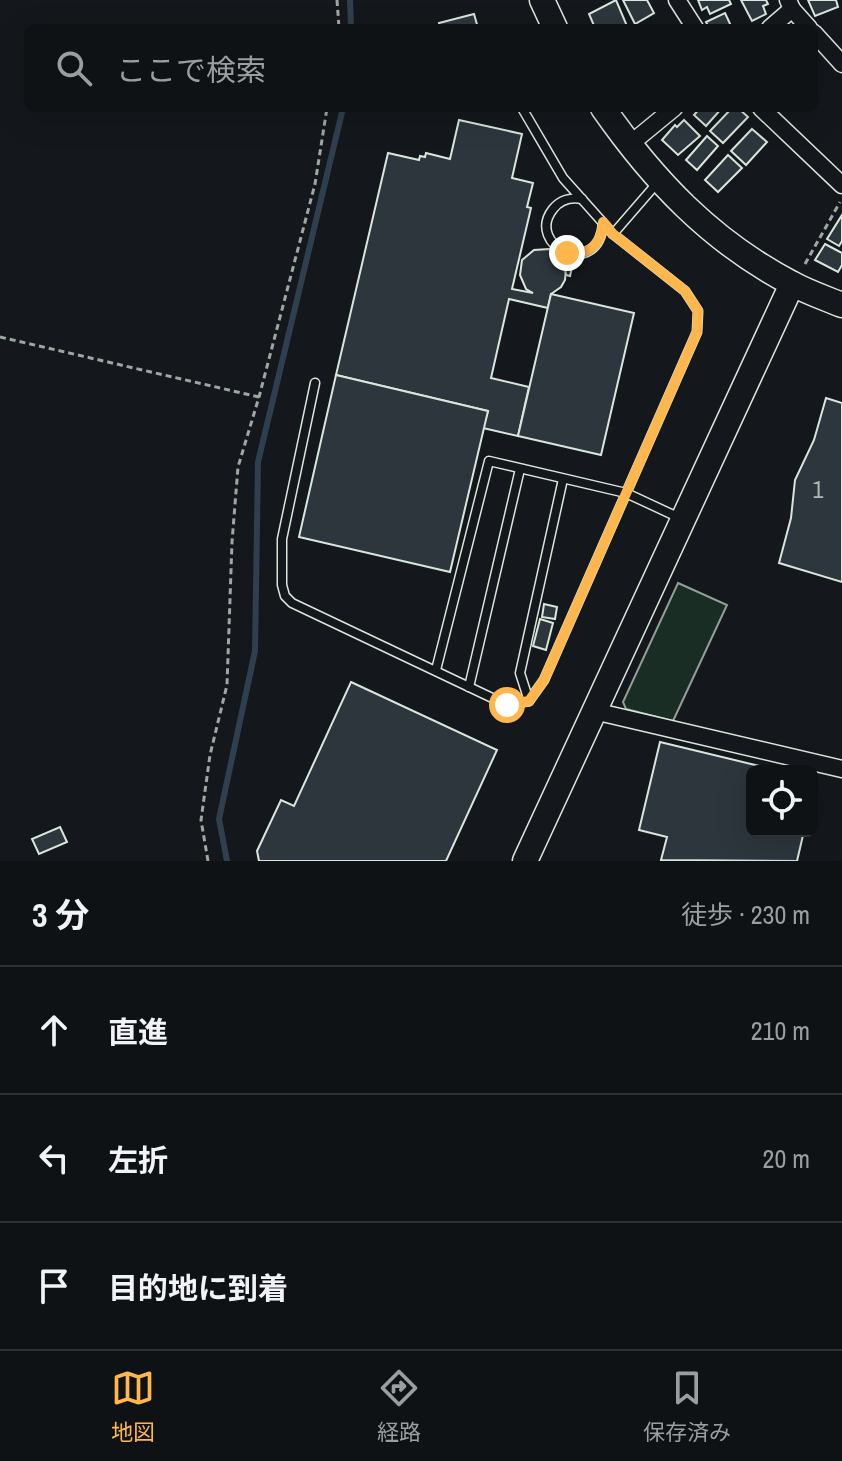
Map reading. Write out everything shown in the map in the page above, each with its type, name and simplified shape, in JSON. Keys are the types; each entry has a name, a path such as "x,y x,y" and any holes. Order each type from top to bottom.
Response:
{"street":[{"path":"542,0 553,24"},
{"path":"677,0 692,24"},
{"path":"773,24 790,5 806,24"},
{"path":"818,37 842,64"},
{"path":"606,112 658,182 692,215 744,256 798,274 842,305"},
{"path":"629,145 669,112"},
{"path":"765,112 842,185"},
{"path":"525,861 798,274"},
{"path":"594,711 842,769"}],"lane":[{"path":"315,383 282,539 282,585 285,596 292,603 507,705 529,701 544,680 697,332 698,311 685,291 613,234 563,178 524,112"},
{"path":"613,234 658,182"},
{"path":"583,199 568,199 552,210 547,227 553,243 567,253 584,253 598,242 603,222"},
{"path":"436,670 489,461 626,493 683,519"},
{"path":"469,687 520,469"},
{"path":"529,701 520,673 563,479"}],"path":[{"path":"337,0 339,24"},
{"path":"208,861 201,820 210,755 227,685 238,467 315,184 326,112"},
{"path":"798,274 842,198"},
{"path":"0,337 259,397"}],"green space":[{"path":"678,583 727,605 673,721 626,709 623,702"}],"building":[{"path":"616,0 626,24 593,24 589,14"},
{"path":"623,0 647,0 654,13 635,24"},
{"path":"698,0 729,0 731,4 710,14 707,7 702,10"},
{"path":"741,0 766,0 768,4 763,6 766,14 752,21"},
{"path":"808,0 836,0 838,7 815,16"},
{"path":"725,13 730,24 707,24"},
{"path":"474,14 477,24 439,24"},
{"path":"697,112 718,112 706,126 694,115"},
{"path":"728,112 742,112 748,117 723,143 710,131"},
{"path":"459,120 522,134 512,178 533,183 527,207 531,208 512,289 533,293 526,289 520,275 522,260 534,250 556,252 566,268 565,280 551,294 548,308 509,299 491,378 529,387 518,436 483,428 488,411 336,375 388,153 419,160 426,153 450,159"},
{"path":"684,120 700,136 678,155 662,140"},
{"path":"752,129 767,142 746,165 731,151"},
{"path":"707,136 718,146 697,170 686,160"},
{"path":"728,155 742,168 718,192 705,180"},
{"path":"842,215 842,241 839,246 827,239"},
{"path":"565,239 578,242 570,276 566,275 560,256"},
{"path":"825,244 842,253 842,265 838,272 815,260"},
{"path":"551,294 634,313 601,455 518,436"},
{"path":"336,375 488,411 450,572 299,537"},
{"path":"826,398 842,403 842,582 779,563 791,518 795,480 814,440"},
{"path":"544,604 557,607 555,619 542,617"},
{"path":"540,619 553,623 546,650 533,646"},
{"path":"351,682 497,750 446,861 259,861 257,851 281,800 294,806"},
{"path":"660,742 755,765 746,765 746,837 803,837 797,861 661,860 667,837 639,830"},
{"path":"60,827 67,842 39,854 32,839"}],"waterway":[{"path":"350,0 351,24"},
{"path":"227,861 219,819 255,651 258,462 342,112"}],"route":[{"path":"507,705 529,701 544,680 697,332 698,311 685,291 613,234 603,222 602,233 592,248 584,253 567,253"}]}
